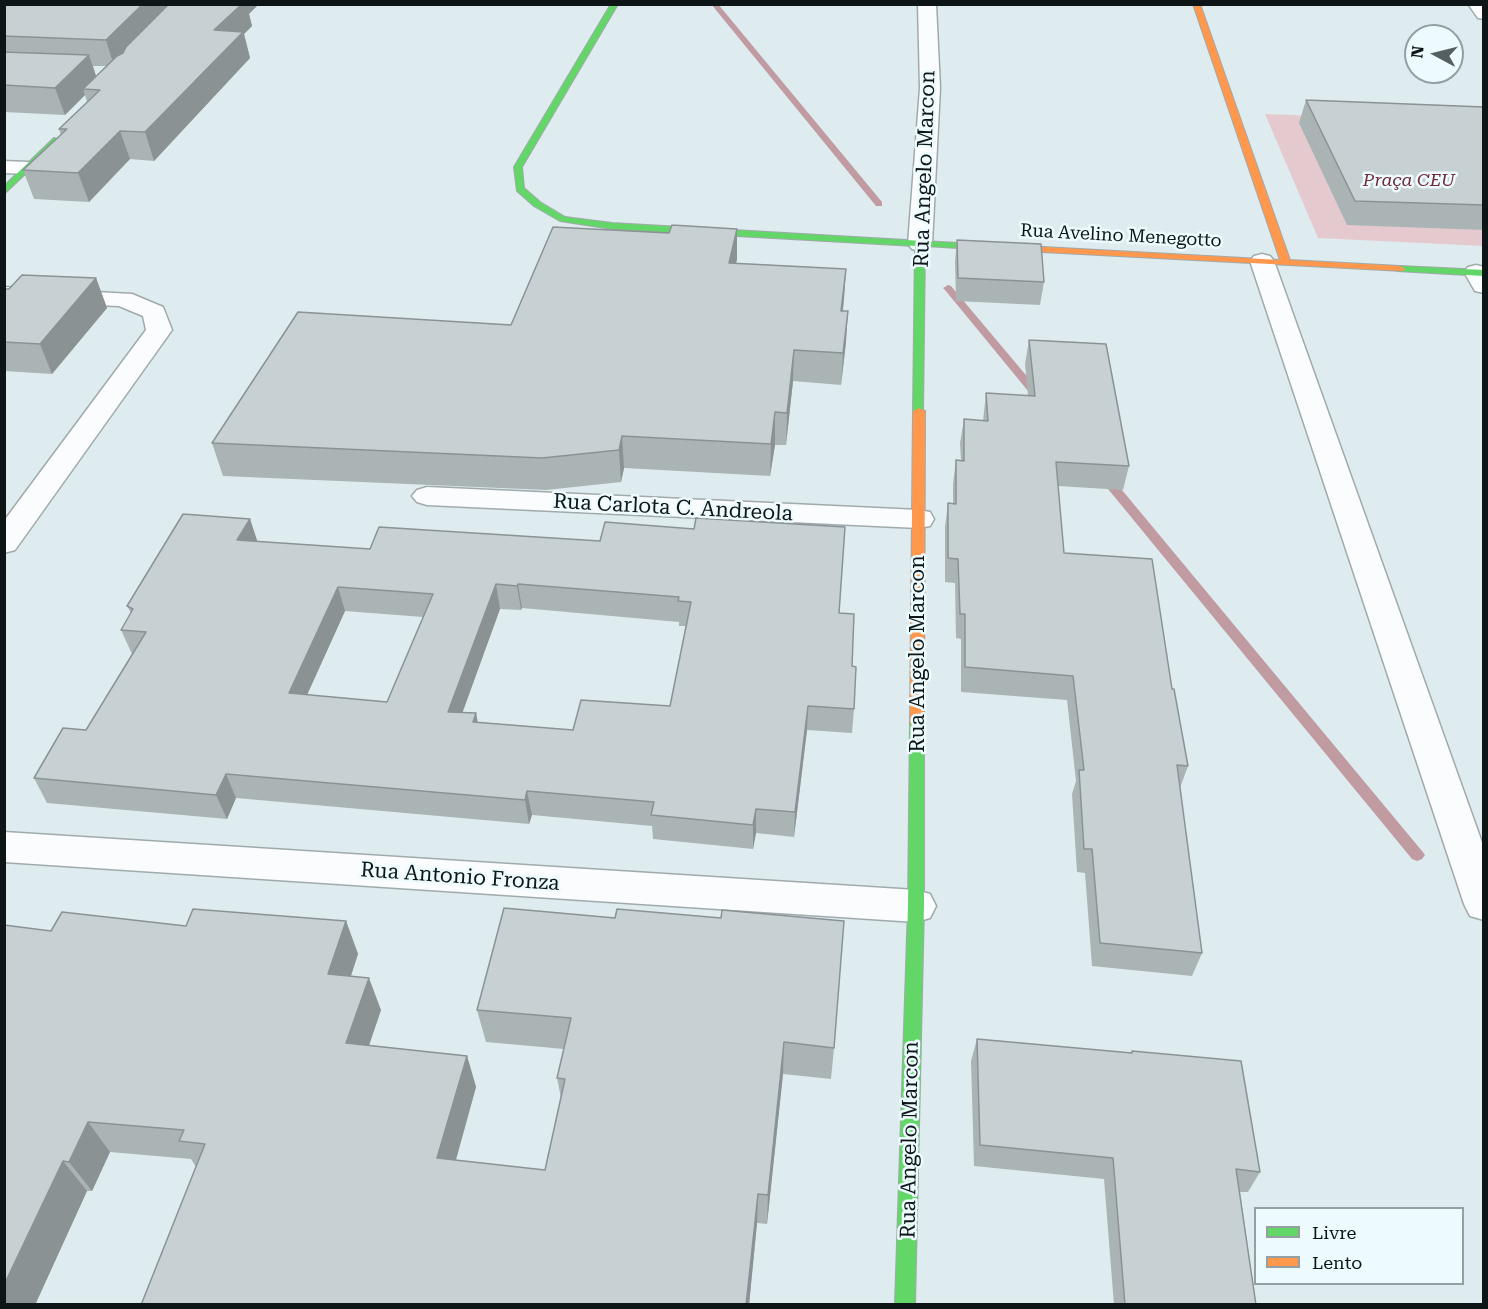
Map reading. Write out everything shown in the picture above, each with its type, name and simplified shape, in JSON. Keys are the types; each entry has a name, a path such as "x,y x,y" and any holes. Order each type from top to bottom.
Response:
{"street":[{"name":"Rua Avelino Menegotto","path":"615,4 518,167 520,189 537,204 564,219 612,226 1274,262 1481,277"},
{"name":"Rua Angelo Marcon","path":"905,1305 916,906 920,244 930,88 927,4"},
{"path":"1196,4 1274,262 1484,904"},
{"path":"1476,4 1484,14"},
{"path":"4,191 68,129"},
{"path":"4,167 28,168"},
{"path":"4,294 123,299 154,312 159,330 4,543"},
{"name":"Rua Carlota C. Andreola","path":"426,496 919,519"},
{"name":"Rua Antonio Fronza","path":"4,847 916,906"}],"green space":[{"name":"Praça CEU","path":"1265,114 1483,122 1483,246 1318,238"}],"building":[{"path":"4,4 143,4 106,40 4,36"},
{"path":"169,4 242,4 214,30 243,32 145,132 120,131 78,173 23,170 67,129 59,129 100,90 83,89 123,53 126,47"},
{"path":"4,52 89,55 55,88 4,85"},
{"path":"1306,100 1484,107 1484,205 1355,201"},
{"path":"672,225 737,229 729,263 846,269 841,311 848,311 843,353 794,350 787,413 775,412 771,444 622,436 619,450 542,458 212,443 298,312 511,325 553,227 669,233"},
{"path":"957,240 1041,244 1044,282 958,278"},
{"path":"22,275 96,278 40,344 4,342 4,289 9,289"},
{"path":"1029,340 1106,344 1129,466 1056,462 1064,553 1152,559 1172,689 1174,689 1188,766 1177,765 1202,953 1100,943 1092,849 1084,849 1079,770 1084,770 1073,676 965,667 965,614 960,614 958,559 948,558 948,503 956,504 956,460 964,461 964,419 988,421 986,393 1035,396"},
{"path":"183,514 250,519 237,540 370,549 379,527 600,541 605,522 694,529 696,518 845,527 839,613 854,614 852,666 856,667 854,709 808,706 795,812 756,809 753,825 651,815 654,802 527,791 525,800 226,774 216,795 34,778 63,728 86,730 146,632 121,630 133,609 127,606","holes":["496,584 679,597 678,601 691,602 670,706 581,700 573,730 473,722 476,713 448,712","338,587 433,594 387,702 289,693"]},
{"path":"504,908 615,918 617,909 721,918 722,910 844,921 834,1048 784,1042 768,1195 758,1194 746,1305 141,1305 205,1144 179,1141 184,1130 88,1122 69,1162 63,1161 4,1285 4,925 51,931 62,912 186,926 193,909 346,921 328,974 369,978 346,1043 467,1056 437,1158 545,1170 565,1079 557,1078 571,1018 477,1010"},
{"path":"977,1039 1241,1061 1260,1172 1236,1169 1256,1305 1125,1305 1113,1158 980,1145"}],"waterway":[{"path":"714,4 879,204"},
{"path":"948,288 1037,395"},
{"path":"1103,475 1417,855"}],"traffic: fast":[{"path":"615,4 518,167 520,189 537,204 563,219 612,226 1007,248"},
{"path":"4,191 57,140"},
{"path":"919,411 920,244"},
{"path":"1400,269 1484,273"},
{"path":"905,1304 916,906 917,722"}],"traffic: slow":[{"path":"1196,4 1286,263"},
{"path":"1007,248 1400,269"},
{"path":"917,722 919,411"}]}
